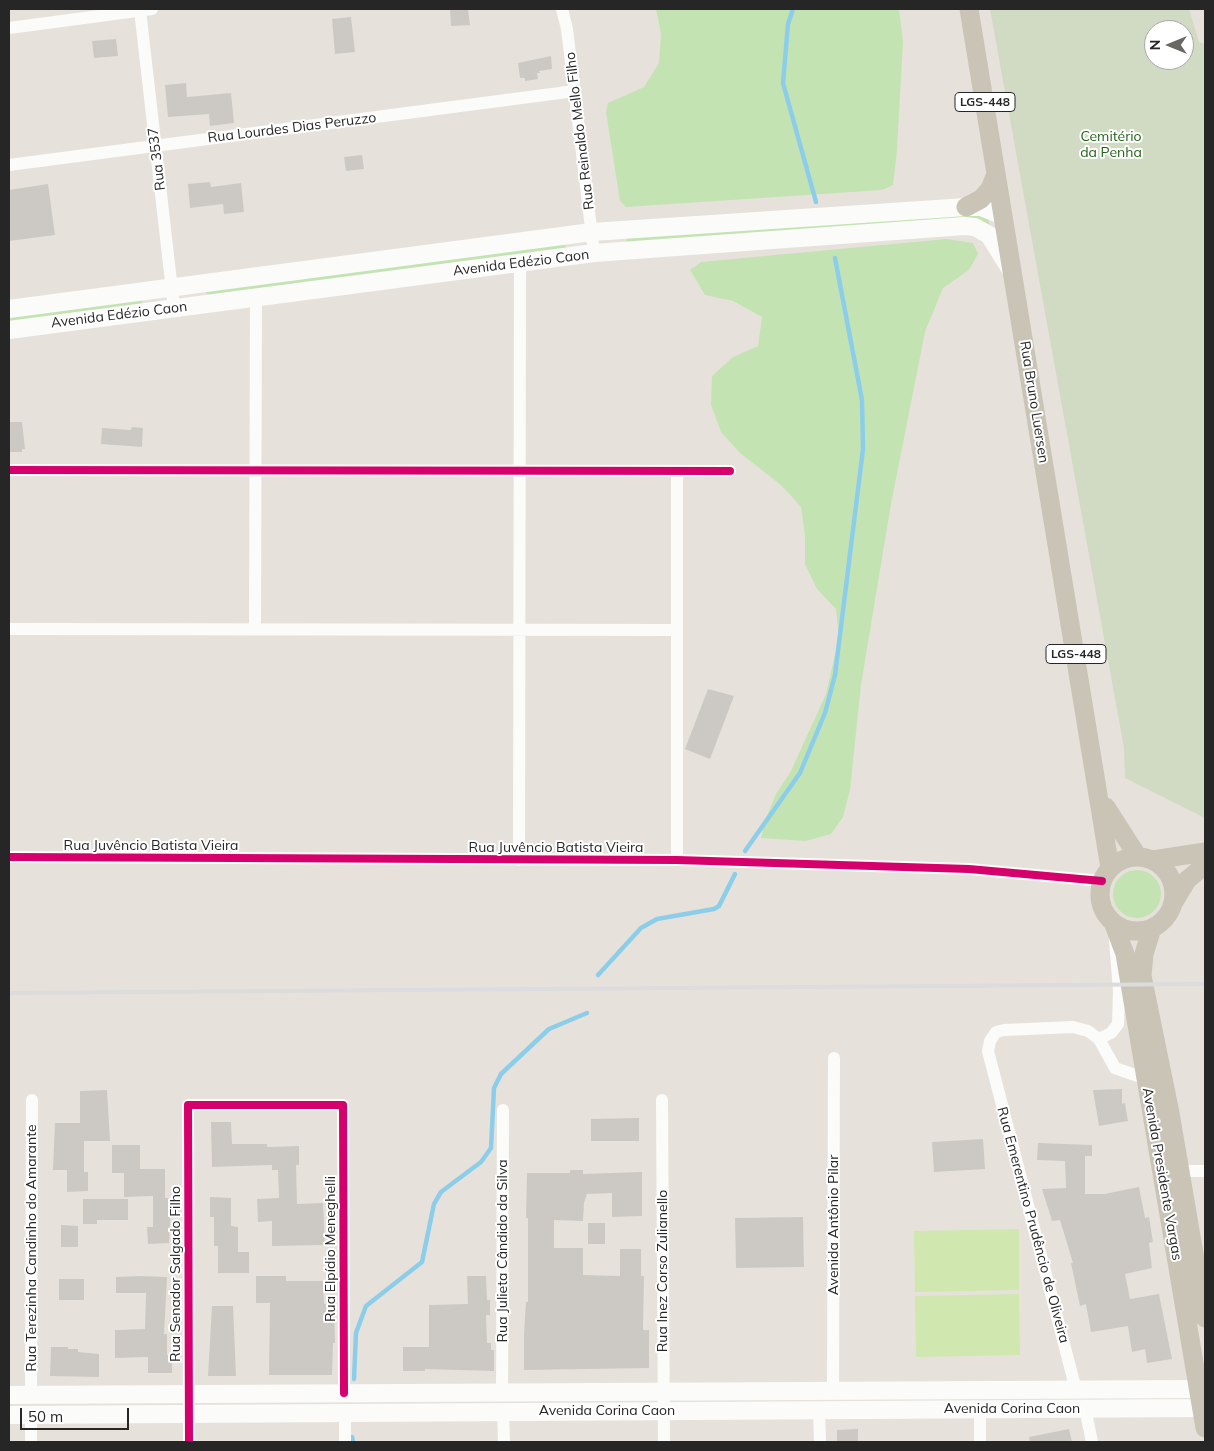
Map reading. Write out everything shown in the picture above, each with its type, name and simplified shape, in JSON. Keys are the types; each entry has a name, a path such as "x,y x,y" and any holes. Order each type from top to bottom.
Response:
{"main road":[{"name":"Rua Bruno Luersen","path":"969,9 1099,794 1106,875"},
{"path":"966,207 981,199 990,189 996,174"},
{"name":"Avenida Edézio Caon","path":"9,309 592,232 966,207 982,207 1003,216"},
{"name":"Avenida Edézio Caon","path":"9,330 594,253 964,226 982,229 989,235 1012,272"},
{"name":"Rua Bruno Luersen","path":"1099,794 1117,827 1145,858"},
{"path":"1205,852 1118,862 1106,875 1101,904 1113,922 1132,931 1152,928 1167,915 1187,880 1205,865"},
{"path":"1145,858 1161,866 1170,879 1174,895 1172,906"},
{"name":"Avenida Presidente Vargas","path":"1113,922 1125,954 1202,1401 1205,1428"},
{"name":"Avenida Presidente Vargas","path":"1152,928 1144,954 1142,976 1180,1171 1205,1318"},
{"name":"Avenida Corina Caon","path":"9,1395 1076,1390 1202,1401"},
{"name":"Avenida Corina Caon","path":"9,1415 1085,1408 1202,1401"}],"street":[{"name":"Rua Reinaldo Mello Filho","path":"562,9 567,29 594,253"},
{"path":"9,28 146,10"},
{"name":"Rua 3537","path":"146,10 156,146 174,308"},
{"name":"Rua Lourdes Dias Peruzzo","path":"9,165 575,91"},
{"path":"520,263 520,860"},
{"path":"255,629 256,297"},
{"path":"9,470 730,471"},
{"path":"677,471 677,860"},
{"path":"9,629 677,630"},
{"name":"Rua Juvêncio Batista Vieira","path":"9,857 677,860 1106,875"},
{"path":"1113,922 1118,992 1118,1024 1111,1034 1099,1039 1115,1068 1146,1079"},
{"name":"Rua Emerentino Prudêncio de Oliveira","path":"1076,1390 988,1051 990,1041 996,1032 1004,1030 1074,1028 1088,1031 1099,1039"},
{"name":"Avenida Antônio Pilar","path":"833,1391 834,1058"},
{"name":"Rua Terezinha Candinho do Amarante","path":"31,1395 32,1100"},
{"name":"Rua Inez Corso Zulianello","path":"662,1100 664,1442"},
{"name":"Rua Senador Salgado Filho","path":"189,1442 188,1105 343,1104"},
{"name":"Rua Elpídio Meneghelli","path":"343,1104 344,1394"},
{"name":"Rua Julieta Cândido da Silva","path":"502,1393 503,1110"},
{"path":"1180,1171 1205,1171"},
{"path":"1085,1408 1092,1442"},
{"path":"980,1409 980,1442"},
{"path":"820,1410 820,1442"},
{"path":"503,1412 504,1442"},
{"path":"345,1413 345,1442"},
{"path":"31,1415 31,1442"}],"green space":[{"path":"656,9 899,9 903,41 897,150 893,185 882,190 626,207 620,201 606,112 608,103 644,87 659,63 661,34"},
{"name":"Cemitério da Penha","path":"990,9 1189,9 1192,20 1144,20 1144,70 1194,70 1194,26 1199,42 1205,44 1205,818 1125,778 1124,748"},
{"path":"977,213 988,219 990,227 627,243 626,240 628,238"},
{"path":"946,239 973,243 978,254 969,270 943,288 925,332 891,504 861,685 850,790 843,817 831,834 806,841 761,838 765,820 776,794 791,771 826,694 839,637 836,609 817,589 805,564 805,536 801,507 782,486 740,453 721,432 711,405 712,376 733,357 758,346 762,317 733,301 705,295 690,270 701,262"},
{"path":"564,244 567,249 208,295 205,291"},
{"path":"143,299 141,304 9,322 9,316"},
{"path":"1137,870 1146,872 1154,877 1159,885 1161,894 1159,903 1154,911 1146,916 1137,918 1128,916 1120,911 1115,903 1113,894 1115,885 1120,877 1128,872"},
{"path":"1019,1229 1019,1290 915,1292 914,1231"},
{"path":"1019,1294 1020,1355 916,1357 915,1296"}],"building":[{"path":"450,9 468,9 470,25 451,26"},
{"path":"351,17 355,52 335,54 332,19"},
{"path":"116,39 118,56 94,58 92,41"},
{"path":"551,56 552,69 539,71 540,73 537,73 538,79 525,81 525,78 520,78 518,63"},
{"path":"186,83 187,97 231,93 234,123 210,126 209,114 168,117 165,85"},
{"path":"362,155 364,169 346,171 344,157"},
{"path":"210,182 211,187 241,183 244,212 224,214 223,204 190,208 188,184"},
{"path":"48,184 55,235 9,241 9,190"},
{"path":"9,422 22,422 25,449 22,449 22,452 9,452"},
{"path":"132,427 143,428 142,447 101,444 102,428 131,430"},
{"path":"708,689 734,696 710,759 685,749"},
{"path":"1122,1089 1122,1104 1125,1103 1128,1121 1099,1126 1093,1090"},
{"path":"107,1090 110,1141 84,1141 84,1172 88,1172 88,1191 67,1192 67,1170 53,1170 55,1123 80,1123 80,1091"},
{"path":"639,1118 639,1141 591,1141 591,1119"},
{"path":"211,1122 231,1122 232,1144 267,1144 267,1147 299,1146 299,1165 296,1165 297,1204 323,1203 325,1245 272,1246 272,1221 258,1222 257,1199 279,1198 278,1170 272,1170 272,1165 212,1167"},
{"path":"983,1139 985,1169 934,1172 932,1142"},
{"path":"1038,1143 1092,1145 1092,1156 1085,1156 1085,1194 1104,1194 1139,1187 1145,1218 1149,1217 1153,1242 1149,1243 1152,1268 1125,1274 1130,1299 1159,1294 1172,1359 1147,1363 1145,1349 1132,1352 1128,1326 1091,1332 1086,1304 1080,1306 1071,1263 1073,1263 1060,1220 1052,1221 1042,1189 1066,1188 1065,1161 1037,1160"},
{"path":"112,1145 140,1145 140,1169 165,1169 165,1198 171,1198 169,1243 148,1244 147,1227 153,1227 153,1196 124,1197 124,1173 112,1173"},
{"path":"570,1170 583,1170 583,1174 642,1172 642,1216 612,1217 612,1193 587,1194 584,1203 583,1221 554,1220 554,1248 583,1248 583,1275 620,1276 620,1249 641,1249 641,1276 644,1276 643,1330 649,1330 649,1368 524,1370 524,1334 526,1302 528,1302 527,1173 570,1173"},
{"path":"210,1197 231,1198 231,1226 238,1227 238,1252 249,1252 249,1273 218,1273 218,1246 214,1246 214,1217 210,1217"},
{"path":"83,1199 128,1199 128,1220 97,1220 97,1224 83,1224"},
{"path":"803,1217 804,1267 736,1268 735,1218"},
{"path":"588,1223 605,1223 605,1244 588,1244"},
{"path":"61,1225 78,1226 78,1247 61,1247"},
{"path":"256,1276 286,1276 286,1281 323,1281 324,1304 334,1304 335,1343 333,1343 332,1375 269,1375 270,1303 256,1303"},
{"path":"467,1276 486,1276 487,1300 490,1300 490,1315 486,1315 487,1343 491,1343 491,1350 494,1350 494,1371 425,1369 425,1371 403,1371 403,1347 429,1347 429,1305 468,1304"},
{"path":"116,1277 167,1277 164,1334 167,1334 167,1355 172,1355 172,1373 148,1373 148,1357 115,1358 115,1330 145,1329 146,1293 116,1293"},
{"path":"59,1279 84,1279 84,1300 59,1300"},
{"path":"212,1306 233,1306 236,1376 208,1376"},
{"path":"51,1347 68,1347 68,1349 78,1349 78,1352 99,1354 99,1377 50,1376"},
{"path":"858,1429 858,1442 837,1442 837,1430"},
{"path":"1069,1429 1072,1442 1030,1442 1029,1437"}],"waterway":[{"path":"793,9 788,24 783,83 816,202"},
{"path":"745,851 800,773 825,713 835,675 863,449 862,400 835,258"},
{"path":"598,975 641,928 657,919 714,909 719,906 735,874"},
{"path":"354,1379 356,1333 366,1306 422,1262 434,1204 441,1192 481,1162 491,1148 494,1088 501,1074 549,1029 587,1013"},
{"path":"352,1437 353,1442"}],"railway":[{"path":"9,993 1205,984"}],"cycle path":[{"path":"9,470 730,471"},
{"path":"9,857 677,860 969,869 1102,881"},
{"path":"189,1442 188,1105 343,1105 344,1393"}]}
